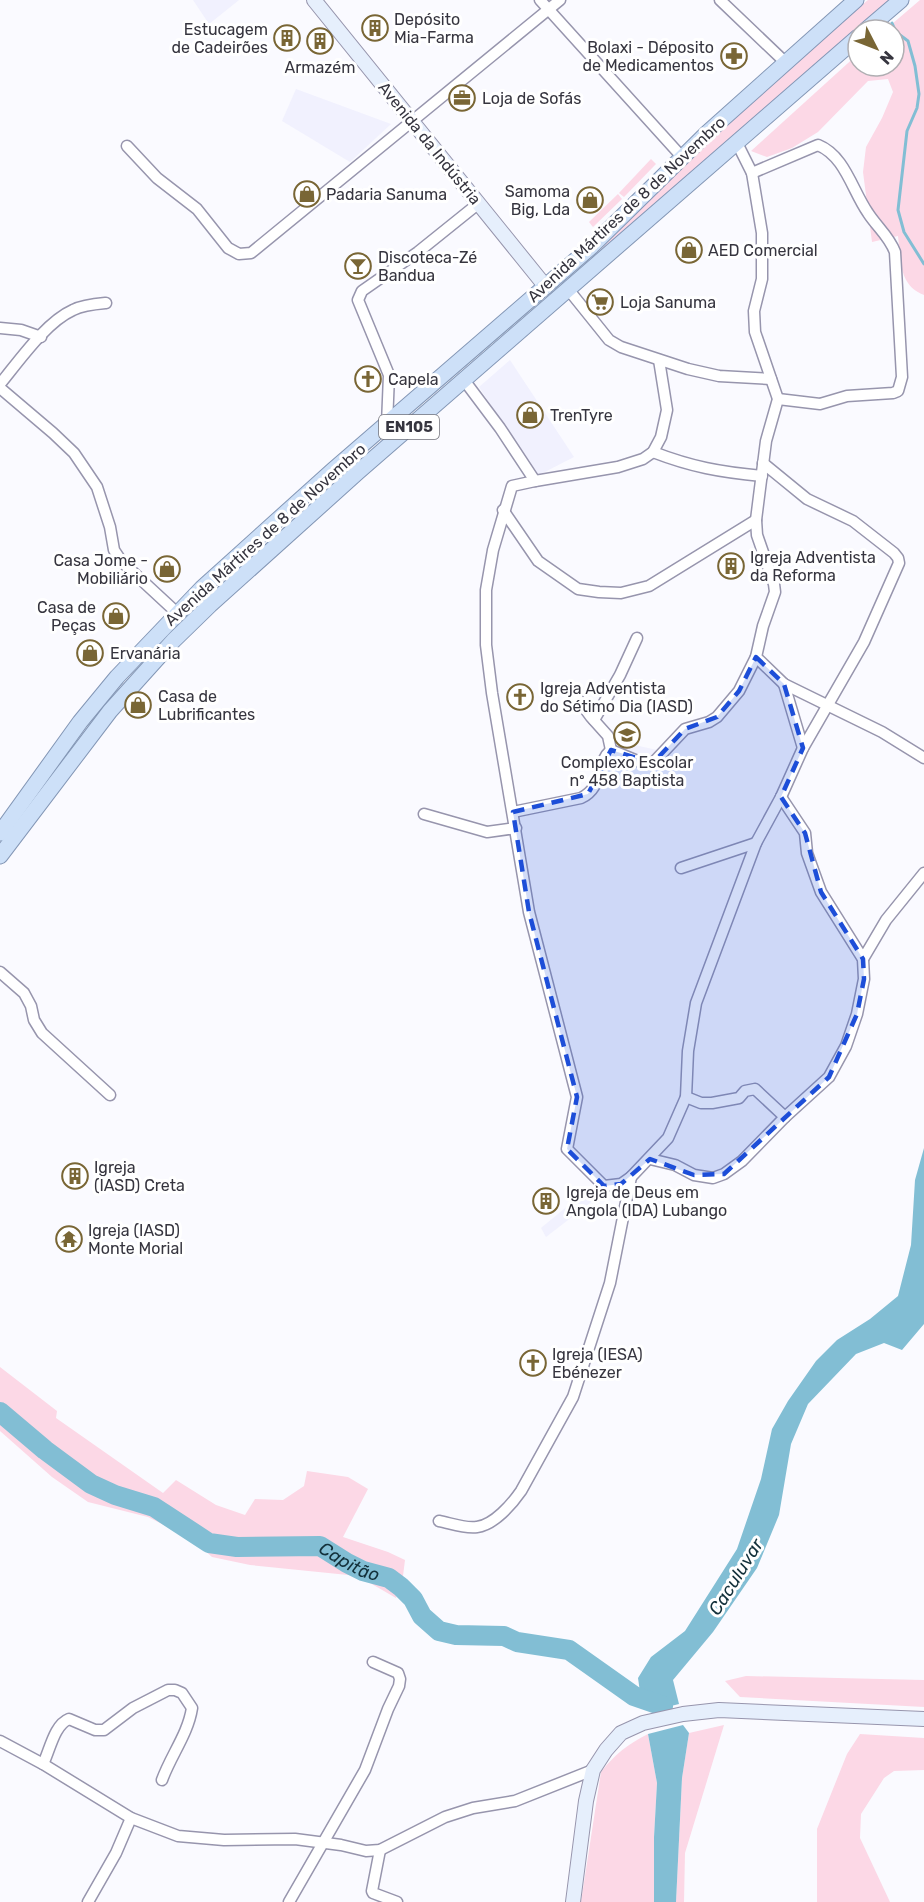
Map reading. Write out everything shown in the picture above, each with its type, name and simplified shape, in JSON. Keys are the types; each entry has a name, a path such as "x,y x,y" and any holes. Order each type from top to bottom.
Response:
{"main road":[{"name":"Avenida Mártires de 8 de Novembro","path":"0,833 98,699 176,612 281,516 546,287 618,221 682,157 856,0"},
{"path":"879,18 899,1"},
{"name":"Avenida da Indústria","path":"319,2 546,287"},
{"name":"Avenida Mártires de 8 de Novembro","path":"0,856 110,711 173,641 243,574 846,48"},
{"path":"573,1902 586,1801 593,1770 621,1733 643,1723 683,1714 729,1711 924,1719"}],"street":[{"path":"540,0 682,157"},
{"path":"127,146 157,178 197,209 228,248 239,254 251,253 560,0"},
{"path":"720,0 785,62"},
{"path":"611,750 645,764 653,763 685,729 717,717 740,691 756,657 763,626 775,592 758,535 756,520 763,463 778,399 753,321 762,279 762,233 752,173 737,143"},
{"path":"752,173 818,145 828,149 840,162 867,212 891,242 895,252 902,377 898,391 847,396 820,404 778,399"},
{"path":"387,424 389,375 358,300 362,291 418,252 479,203"},
{"path":"568,289 609,340 621,347 719,376 771,379"},
{"path":"106,303 87,305 66,314 40,337 0,386 74,453 97,487 110,527 114,550 122,562 176,612"},
{"path":"0,328 21,330 40,337"},
{"path":"659,360 667,410 661,437 653,452 643,459 618,467 512,486 503,510 486,590 486,645 492,693 529,912 577,1097 567,1149 604,1186 621,1184 631,1177 668,1138 686,1097 688,1051 696,1003 756,843 781,797 803,748 864,642 899,563 894,553 853,521 807,499 763,463"},
{"path":"464,380 500,428 535,481"},
{"path":"653,452 683,464 717,472 762,476"},
{"path":"503,510 538,561 578,589 621,593 649,586 756,520"},
{"path":"594,720 620,675 637,638"},
{"path":"756,657 784,684 882,732 924,758"},
{"path":"784,684 803,748"},
{"path":"577,698 608,736 611,750"},
{"path":"513,812 581,798 588,794 594,788 605,757 611,750"},
{"path":"650,1159 675,1165 694,1175 713,1178 724,1174 742,1161 784,1117 829,1077 846,1046 857,1014 864,979 862,959 821,892 807,853 805,833 781,797"},
{"path":"424,814 487,832 516,828"},
{"path":"681,868 756,843"},
{"path":"862,959 886,920 924,873"},
{"path":"0,972 24,993 32,1006 33,1020 42,1033 110,1095"},
{"path":"686,1097 701,1103 712,1103 739,1098 745,1091 755,1089 784,1117"},
{"path":"439,1521 471,1527 483,1525 507,1507 521,1491 573,1397 610,1283 631,1177"},
{"path":"289,1902 366,1770 388,1709 399,1686 399,1673 373,1662"},
{"path":"43,1764 52,1746 52,1740 65,1721 69,1719 95,1730 104,1730 133,1708 168,1690 175,1690 182,1693 192,1708 190,1721 162,1780"},
{"path":"0,1741 43,1764 131,1818 178,1836 224,1840 295,1839 366,1851 380,1850 445,1817 473,1808 515,1801 593,1770"},
{"path":"88,1902 116,1853 131,1818"},
{"path":"380,1850 372,1891 397,1902"}],"highlighted area":[{"path":"756,657 784,684 803,748 781,797 805,833 821,892 863,959 864,979 857,1014 829,1077 724,1174 694,1175 650,1159 621,1184 604,1186 567,1149 577,1097 529,912 513,812 588,794 611,750 653,763 685,729 717,717 739,691"}],"shaded area":[{"path":"193,0 239,0 209,24"},
{"path":"868,0 890,0 869,18 846,18"},
{"path":"920,0 924,0 924,295 909,285 905,278 898,236 872,242 863,172 866,147 893,92 888,79 868,81 818,132 792,148 767,157 751,151 846,65 846,78 906,78 906,18 899,18"},
{"path":"846,18 846,38 587,263 749,101"},
{"path":"296,89 391,124 350,162 282,121"},
{"path":"651,159 656,164 624,197 619,193"},
{"path":"618,194 622,199 593,227 589,222"},
{"path":"510,360 574,457 537,476 479,387"},
{"name":"Complexo Escolar nº 458 Baptista","path":"624,725 635,727 630,744 657,750 656,758 619,750"},
{"path":"592,1186 599,1196 546,1237 541,1228"},
{"path":"0,1367 57,1411 56,1418 163,1493 176,1480 216,1505 245,1515 255,1499 283,1500 304,1486 307,1471 348,1477 368,1489 343,1537 405,1560 396,1598 358,1576 250,1565 212,1557 192,1539 148,1517 88,1502 52,1477 0,1431"},
{"path":"746,1676 924,1680 924,1707 740,1697 725,1681"},
{"path":"724,1725 685,1853 684,1902 676,1902 682,1778 689,1733"},
{"path":"648,1734 657,1783 654,1902 581,1902 601,1772 622,1750"},
{"path":"860,1734 924,1738 924,1770 894,1771 884,1778 861,1814 860,1838 890,1902 817,1902 817,1829 847,1754"}],"water":[{"name":"Caculuvar","path":"924,1148 924,1324 902,1350 884,1343 856,1354 808,1404 791,1444 779,1515 757,1568 713,1632 673,1680 679,1704 651,1711 642,1706 638,1678 651,1657 685,1631 737,1549 761,1479 772,1429 788,1401 816,1361 837,1340 870,1319 898,1296 911,1245 915,1180"},
{"path":"683,1725 689,1733 682,1778 676,1902 654,1902 657,1783 648,1734"}],"waterway":[{"path":"906,40 915,66 919,94 917,108 907,131 898,210 904,232 924,264"},
{"name":"Capitão","path":"0,1412 45,1450 91,1484 115,1495 154,1507 209,1543 237,1547 320,1546 363,1571 389,1578 413,1599 422,1616 439,1631 456,1635 504,1636 517,1642 569,1650 634,1696 663,1706"}],"place":[{"name":"Depósito Mia-Farma","path":"375,28"},
{"name":"Estucagem de Cadeirões","path":"287,38"},
{"name":"Armazém","path":"320,41"},
{"name":"Bolaxi - Déposito de Medicamentos","path":"734,56"},
{"name":"Loja de Sofás","path":"462,98"},
{"name":"Padaria Sanuma","path":"307,194"},
{"name":"Samoma Big, Lda","path":"590,200"},
{"name":"AED Comercial","path":"689,250"},
{"name":"Discoteca-Zé Bandua","path":"358,266"},
{"name":"Loja Sanuma","path":"600,302"},
{"name":"Capela","path":"368,379"},
{"name":"TrenTyre","path":"530,415"},
{"name":"Igreja Adventista da Reforma","path":"731,566"},
{"name":"Casa Jome - Mobiliário","path":"167,569"},
{"name":"Casa de Peças","path":"116,616"},
{"name":"Ervanária","path":"90,653"},
{"name":"Igreja Adventista do Sétimo Dia (IASD)","path":"520,697"},
{"name":"Casa de Lubrificantes","path":"138,705"},
{"name":"Complexo Escolar nº 458 Baptista","path":"627,735"},
{"name":"Igreja (IASD) Creta","path":"75,1176"},
{"name":"Igreja de Deus em Angola (IDA) Lubango","path":"546,1201"},
{"name":"Igreja (IASD) Monte Morial","path":"69,1239"},
{"name":"Igreja (IESA) Ebénezer","path":"533,1363"}]}
